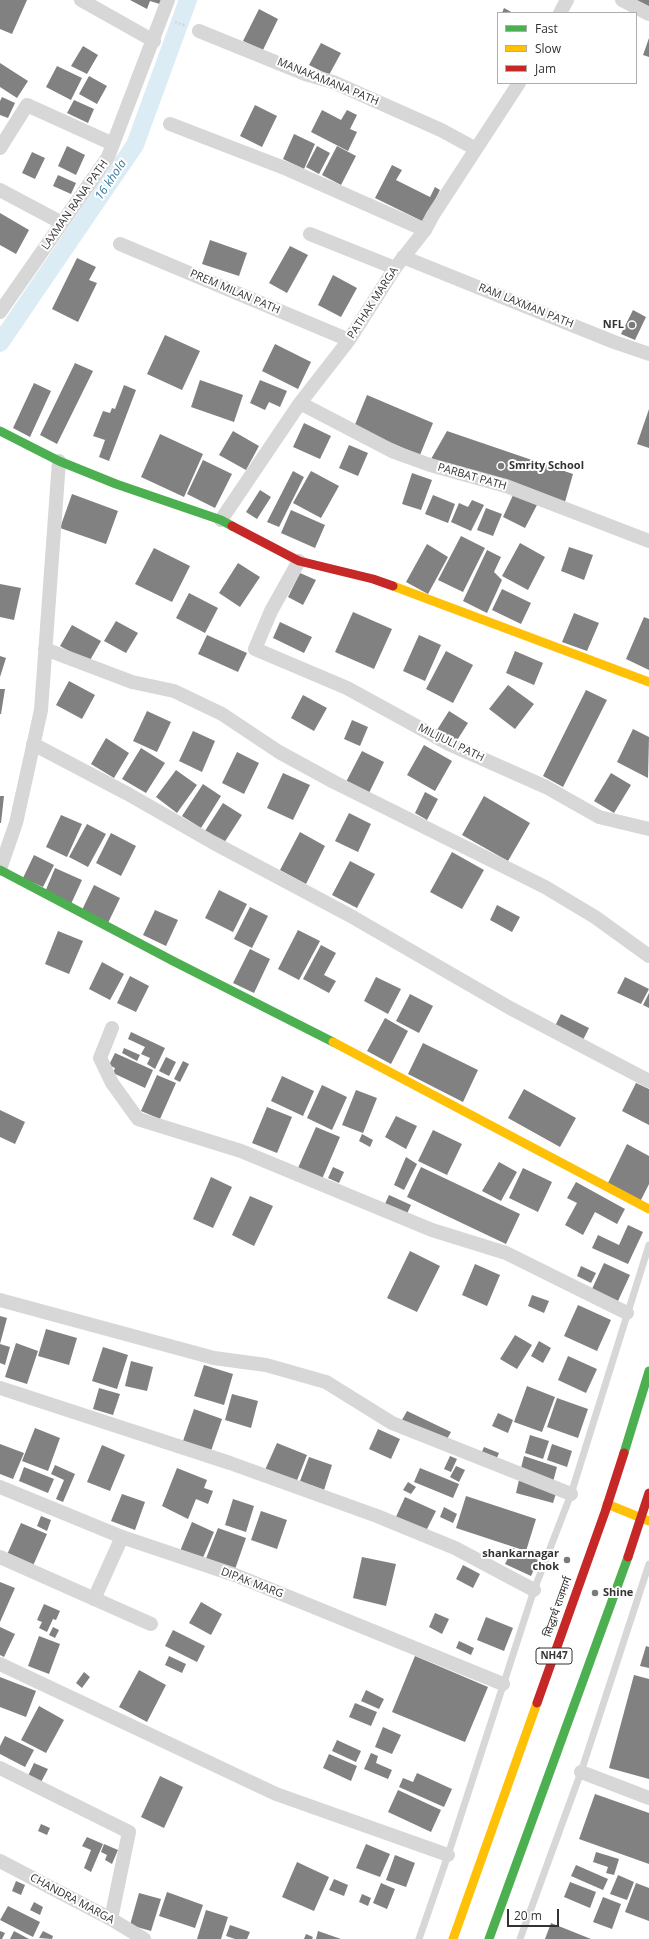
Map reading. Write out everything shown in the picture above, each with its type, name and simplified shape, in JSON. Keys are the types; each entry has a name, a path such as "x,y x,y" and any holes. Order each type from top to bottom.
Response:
{"main road":[{"path":"0,431 59,461 116,484 221,520 299,561 373,580 649,682"},
{"path":"0,869 175,962 280,1014 649,1209"},
{"name":"सिद्धार्थ राजमार्ग","path":"453,1939 607,1504 649,1371"},
{"name":"NH47","path":"489,1939 645,1520 649,1493"},
{"path":"607,1504 645,1520"}],"street":[{"path":"81,0 154,40"},
{"name":"LAXMAN RANA PATH","path":"0,312 108,157 154,40 168,0"},
{"path":"561,12 567,0"},
{"path":"622,0 649,14"},
{"name":"MANAKAMANA PATH","path":"195,30 305,74 333,82 441,130 476,149"},
{"name":"PATHAK MARGA","path":"221,520 300,403 349,340 399,263 425,230 433,214 518,84"},
{"path":"0,148 27,105 113,144"},
{"path":"170,124 287,169 425,230"},
{"path":"0,190 62,223"},
{"name":"RAM LAXMAN PATH","path":"310,234 399,263 649,354"},
{"name":"PREM MILAN PATH","path":"120,244 349,340"},
{"name":"PARBAT PATH","path":"300,403 394,452 430,465 513,488 649,541"},
{"path":"0,869 16,823 41,710 59,461"},
{"name":"MILIJULI PATH","path":"299,561 271,611 255,649 347,688 449,744 546,787 599,817 649,829"},
{"path":"45,649 132,682 174,691 222,714 279,752 334,782 545,887 595,918 649,956"},
{"path":"33,744 128,794 212,842 349,915 510,1008 649,1081"},
{"path":"112,1028 100,1058 112,1083 138,1119 241,1152 432,1230 506,1253 627,1313"},
{"path":"0,1300 214,1358 266,1365 326,1382 392,1423 571,1494"},
{"path":"0,1388 230,1463 377,1516 455,1548 534,1590"},
{"name":"DIPAK MARG","path":"0,1487 122,1537 235,1575 503,1684"},
{"path":"94,1599 122,1537"},
{"path":"0,1557 151,1624"},
{"path":"0,1664 276,1794 448,1855"},
{"path":"0,1768 129,1832 111,1919"},
{"path":"581,1772 649,1798"},
{"name":"CHANDRA MARGA","path":"0,1861 111,1919 144,1939"}],"lane":[{"path":"419,1939 448,1855 534,1590 571,1494 649,1245"},
{"path":"520,1939 581,1772 649,1564"}],"path":[{"path":"173,21 195,30"}],"building":[{"path":"0,0 27,0 12,34 0,29"},
{"path":"130,0 164,0 163,5 150,1 147,9"},
{"path":"637,0 649,0 649,9 636,3"},
{"path":"504,8 511,12 502,12"},
{"path":"259,9 278,19 263,50 243,41"},
{"path":"649,38 649,57 643,55"},
{"path":"321,43 341,53 329,75 309,65"},
{"path":"83,46 98,55 87,74 71,66"},
{"path":"0,63 28,81 17,98 0,87"},
{"path":"57,66 82,78 71,100 46,87"},
{"path":"89,76 107,86 97,104 79,94"},
{"path":"2,97 15,103 8,118 0,115 0,101"},
{"path":"74,100 94,109 88,123 67,113"},
{"path":"255,105 277,116 262,147 240,136"},
{"path":"322,110 341,120 347,110 357,115 350,129 357,132 348,151 311,132"},
{"path":"294,134 315,144 304,169 283,159"},
{"path":"67,146 85,155 76,175 58,166"},
{"path":"317,146 330,153 319,174 306,167"},
{"path":"337,146 356,156 341,185 322,175"},
{"path":"32,152 45,158 35,179 22,173"},
{"path":"392,165 402,170 396,180 430,197 435,187 440,190 424,222 375,198"},
{"path":"58,175 76,183 71,194 53,186"},
{"path":"0,213 29,230 16,254 0,245"},
{"path":"210,240 247,253 239,276 202,264"},
{"path":"290,246 308,255 287,293 269,283"},
{"path":"77,258 96,267 89,280 97,283 78,322 52,309"},
{"path":"333,275 357,288 341,317 318,305"},
{"path":"633,310 646,317 635,340 621,334"},
{"path":"165,335 200,351 182,390 147,374"},
{"path":"275,344 311,362 298,389 262,371"},
{"path":"75,363 93,371 57,444 40,435"},
{"path":"200,380 243,395 234,422 191,407"},
{"path":"260,380 287,391 280,407 269,402 265,410 250,403"},
{"path":"34,383 51,391 30,437 13,428"},
{"path":"124,385 136,390 109,461 99,457 105,440 93,436 103,411 110,413 112,408 115,409"},
{"path":"367,395 433,423 420,455 354,427"},
{"path":"649,409 649,448 637,444"},
{"path":"304,423 331,436 320,459 293,447"},
{"path":"233,431 259,446 246,470 219,455"},
{"name":"Smrity School","path":"447,431 573,474 565,502 431,459"},
{"path":"160,434 203,454 184,497 141,477"},
{"path":"349,445 368,453 358,476 339,468"},
{"path":"203,460 232,474 215,508 187,494"},
{"path":"293,471 304,477 279,527 267,522"},
{"path":"311,471 339,486 321,518 293,503"},
{"path":"412,473 432,480 421,510 402,504"},
{"path":"260,490 271,497 257,519 246,512"},
{"path":"514,493 537,505 525,528 503,517"},
{"path":"72,494 118,511 106,544 60,528"},
{"path":"433,495 455,504 448,523 425,514"},
{"path":"472,500 484,505 471,531 451,522 459,503 468,507"},
{"path":"486,508 502,514 493,536 477,530"},
{"path":"291,510 325,525 315,548 281,533"},
{"path":"461,536 485,548 463,592 438,580"},
{"path":"520,543 545,557 528,590 502,576"},
{"path":"427,544 448,557 428,594 406,582"},
{"path":"569,547 593,555 584,580 561,571"},
{"path":"154,548 190,566 172,602 135,584"},
{"path":"487,550 501,557 494,572 502,580 487,613 463,601"},
{"path":"238,563 260,577 240,607 219,593"},
{"path":"300,573 316,580 303,605 288,597"},
{"path":"0,584 21,588 14,620 0,617"},
{"path":"502,589 531,603 521,624 492,610"},
{"path":"189,593 218,608 205,633 176,618"},
{"path":"353,612 392,629 374,669 335,652"},
{"path":"574,613 599,623 587,651 562,642"},
{"path":"644,617 649,619 649,670 626,659"},
{"path":"116,621 138,633 126,653 104,641"},
{"path":"280,622 312,637 304,653 273,638"},
{"path":"72,625 101,641 89,662 60,646"},
{"path":"207,635 247,653 238,672 198,654"},
{"path":"419,635 441,645 425,681 403,671"},
{"path":"446,651 473,665 453,703 426,689"},
{"path":"515,651 543,663 534,685 506,673"},
{"path":"0,656 6,658 0,677"},
{"path":"69,681 95,695 82,719 56,705"},
{"path":"508,685 534,704 515,729 489,709"},
{"path":"0,689 5,689 1,714 0,714"},
{"path":"586,690 607,700 563,787 543,776"},
{"path":"303,695 327,708 314,731 291,718"},
{"path":"147,711 171,722 157,752 133,741"},
{"path":"449,711 468,723 456,742 437,730"},
{"path":"352,720 368,727 360,746 344,739"},
{"path":"633,729 649,737 648,778 617,762"},
{"path":"193,731 215,741 202,772 179,761"},
{"path":"106,738 129,753 114,778 91,764"},
{"path":"424,745 452,761 435,791 407,775"},
{"path":"141,748 165,763 146,793 122,779"},
{"path":"362,751 384,762 369,793 346,782"},
{"path":"237,752 259,763 244,794 222,783"},
{"path":"176,770 197,785 177,813 156,797"},
{"path":"283,773 310,785 293,820 267,808"},
{"path":"611,773 631,785 614,813 594,801"},
{"path":"203,784 221,796 201,828 182,816"},
{"path":"425,792 438,799 427,820 415,813"},
{"path":"0,796 4,796 1,823 0,823"},
{"path":"484,796 530,823 508,861 462,835"},
{"path":"223,803 242,815 224,843 205,831"},
{"path":"349,813 371,824 358,852 335,841"},
{"path":"61,815 82,824 67,857 46,847"},
{"path":"87,824 106,834 88,867 69,857"},
{"path":"300,832 325,846 306,884 280,870"},
{"path":"111,833 136,846 121,876 96,863"},
{"path":"452,852 484,870 462,909 430,892"},
{"path":"34,855 54,865 43,887 23,878"},
{"path":"350,861 375,874 357,908 332,895"},
{"path":"55,868 82,880 71,904 45,892"},
{"path":"94,885 120,898 108,923 82,910"},
{"path":"219,890 247,904 233,932 205,918"},
{"path":"497,905 520,917 512,932 490,920"},
{"path":"250,907 268,916 252,948 234,939"},
{"path":"155,910 178,920 166,946 143,935"},
{"path":"298,930 320,941 299,980 278,969"},
{"path":"58,931 83,941 69,974 45,964"},
{"path":"321,945 336,953 324,975 336,981 329,993 303,979"},
{"path":"250,949 270,959 254,993 233,983"},
{"path":"102,962 124,974 110,1000 89,989"},
{"path":"130,976 149,986 136,1012 117,1003"},
{"path":"376,977 401,989 388,1014 364,1001"},
{"path":"625,977 649,989 641,1004 617,993"},
{"path":"649,993 649,1008 643,1005"},
{"path":"410,994 433,1006 419,1033 396,1021"},
{"path":"561,1014 589,1028 582,1042 554,1028"},
{"path":"385,1018 408,1031 391,1064 367,1051"},
{"path":"131,1032 165,1048 155,1069 147,1064 150,1058 141,1054 145,1047 128,1039"},
{"path":"423,1043 478,1070 463,1102 408,1074"},
{"path":"124,1048 140,1055 137,1061 122,1053"},
{"path":"115,1053 153,1070 145,1088 113,1073 115,1068 109,1065"},
{"path":"166,1057 176,1062 169,1076 159,1071"},
{"path":"183,1061 189,1064 180,1082 174,1079"},
{"path":"157,1075 176,1083 160,1119 141,1111"},
{"path":"282,1076 314,1091 303,1116 271,1101"},
{"path":"636,1083 649,1089 649,1125 622,1111"},
{"path":"322,1085 347,1097 332,1130 307,1118"},
{"path":"524,1089 576,1118 560,1147 508,1118"},
{"path":"356,1090 377,1098 363,1133 342,1125"},
{"path":"267,1107 292,1117 277,1153 252,1143"},
{"path":"0,1110 25,1122 15,1144 0,1137"},
{"path":"396,1116 417,1126 406,1149 385,1137"},
{"path":"316,1127 340,1137 322,1179 298,1168"},
{"path":"433,1130 462,1144 447,1175 418,1161"},
{"path":"362,1134 373,1140 370,1147 359,1141"},
{"path":"627,1144 649,1156 649,1184 640,1202 607,1185"},
{"path":"406,1157 417,1164 404,1190 394,1185"},
{"path":"499,1162 517,1172 501,1201 482,1191"},
{"path":"333,1167 344,1172 339,1183 328,1178"},
{"path":"421,1167 520,1214 506,1244 407,1197"},
{"path":"523,1168 552,1182 538,1212 509,1198"},
{"path":"211,1177 232,1187 213,1228 193,1219"},
{"path":"576,1182 625,1209 617,1224 595,1212 583,1235 565,1225 577,1203 567,1198"},
{"path":"389,1195 411,1205 406,1216 384,1206"},
{"path":"250,1196 273,1206 254,1246 232,1235"},
{"path":"628,1225 643,1232 628,1264 592,1248 598,1235 619,1245"},
{"path":"410,1251 440,1266 417,1312 387,1298"},
{"path":"604,1263 630,1275 618,1301 592,1289"},
{"path":"475,1264 500,1275 487,1306 462,1295"},
{"path":"581,1266 596,1273 591,1283 577,1276"},
{"path":"532,1295 549,1301 544,1313 528,1306"},
{"path":"578,1305 611,1320 597,1351 564,1336"},
{"path":"0,1316 7,1318 0,1344"},
{"path":"46,1329 77,1338 69,1365 38,1356"},
{"path":"515,1335 532,1345 517,1369 500,1359"},
{"path":"539,1341 551,1348 543,1363 531,1356"},
{"path":"16,1343 38,1351 27,1384 5,1377"},
{"path":"0,1344 10,1347 5,1365 0,1363"},
{"path":"103,1347 128,1355 117,1389 92,1381"},
{"path":"568,1356 597,1369 586,1393 558,1380"},
{"path":"131,1361 153,1367 147,1391 125,1386"},
{"path":"204,1365 233,1374 224,1405 194,1396"},
{"path":"527,1386 555,1397 542,1432 514,1422"},
{"path":"99,1388 120,1394 113,1415 93,1409"},
{"path":"232,1394 258,1401 251,1428 225,1420"},
{"path":"557,1398 588,1409 578,1438 547,1427"},
{"path":"194,1409 222,1419 211,1451 183,1441"},
{"path":"407,1411 451,1432 446,1441 402,1420"},
{"path":"498,1413 513,1420 508,1433 492,1426"},
{"path":"35,1428 60,1438 48,1471 22,1461"},
{"path":"378,1429 400,1439 391,1459 369,1449"},
{"path":"530,1435 549,1441 543,1459 525,1453"},
{"path":"277,1443 307,1455 296,1483 265,1470"},
{"path":"0,1444 24,1453 13,1479 0,1474"},
{"path":"552,1444 572,1451 567,1467 547,1460"},
{"path":"102,1445 125,1455 110,1491 87,1482"},
{"path":"484,1447 499,1453 496,1460 481,1454"},
{"path":"450,1456 457,1459 451,1472 444,1469"},
{"path":"524,1456 557,1467 553,1482 520,1472"},
{"path":"309,1457 332,1465 324,1490 300,1481"},
{"path":"55,1465 75,1474 63,1502 56,1499 64,1480 51,1474"},
{"path":"456,1466 465,1470 459,1482 450,1477"},
{"path":"24,1467 54,1479 48,1493 19,1481"},
{"path":"177,1468 207,1480 204,1488 213,1491 208,1504 196,1499 188,1519 162,1506"},
{"path":"420,1468 459,1484 453,1498 414,1482"},
{"path":"519,1480 557,1490 553,1503 516,1493"},
{"path":"408,1482 416,1487 411,1494 403,1490"},
{"path":"122,1494 145,1502 135,1530 111,1521"},
{"path":"466,1496 536,1519 526,1551 456,1528"},
{"path":"405,1497 436,1511 425,1533 395,1519"},
{"path":"233,1499 254,1506 246,1532 225,1525"},
{"path":"444,1507 457,1514 453,1523 440,1517"},
{"path":"261,1511 287,1520 277,1549 251,1540"},
{"path":"41,1516 51,1520 47,1531 37,1526"},
{"path":"192,1522 214,1532 202,1560 180,1551"},
{"path":"21,1523 47,1534 32,1568 6,1557"},
{"path":"218,1528 246,1538 234,1572 205,1561"},
{"path":"513,1548 538,1560 531,1576 505,1564"},
{"path":"362,1557 396,1564 386,1606 353,1598"},
{"path":"463,1565 480,1574 473,1588 456,1579"},
{"path":"0,1582 15,1588 0,1622"},
{"path":"201,1602 222,1614 211,1635 189,1623"},
{"path":"44,1604 60,1611 56,1620 53,1619 47,1632 39,1628 42,1622 37,1620"},
{"path":"435,1613 449,1619 442,1634 429,1627"},
{"path":"486,1617 513,1628 504,1651 477,1640"},
{"path":"0,1627 15,1634 4,1657 0,1655"},
{"path":"53,1627 59,1630 55,1638 49,1635"},
{"path":"173,1630 205,1646 197,1662 165,1646"},
{"path":"39,1636 60,1644 49,1674 28,1666"},
{"path":"459,1641 474,1648 471,1655 456,1648"},
{"path":"646,1646 649,1647 649,1668 640,1666"},
{"path":"169,1656 186,1664 182,1673 165,1665"},
{"path":"415,1656 488,1687 465,1742 392,1712"},
{"path":"139,1670 166,1685 147,1722 119,1707"},
{"path":"84,1672 90,1677 82,1688 76,1683"},
{"path":"634,1675 649,1679 649,1779 609,1768"},
{"path":"0,1677 36,1691 26,1717 0,1707"},
{"path":"366,1690 384,1699 379,1709 361,1701"},
{"path":"355,1703 377,1712 371,1726 349,1717"},
{"path":"39,1706 64,1720 46,1753 21,1740"},
{"path":"383,1727 401,1735 392,1754 375,1747"},
{"path":"5,1736 34,1750 25,1767 0,1754 0,1746"},
{"path":"337,1740 361,1751 356,1762 332,1751"},
{"path":"371,1753 378,1756 376,1763 392,1770 388,1779 364,1769"},
{"path":"329,1754 357,1766 351,1781 323,1768"},
{"path":"34,1763 48,1769 40,1784 27,1778"},
{"path":"417,1773 452,1789 444,1807 399,1787 403,1778 413,1782"},
{"path":"160,1776 183,1787 164,1828 141,1817"},
{"path":"398,1790 441,1810 431,1832 388,1812"},
{"path":"595,1794 649,1813 649,1864 579,1839"},
{"path":"41,1824 50,1828 47,1835 38,1831"},
{"path":"87,1837 103,1844 91,1872 84,1868 91,1850 82,1846"},
{"path":"104,1844 118,1850 112,1864 105,1860 107,1855 101,1852"},
{"path":"366,1844 390,1854 380,1877 356,1868"},
{"path":"596,1852 619,1859 614,1875 606,1873 608,1867 593,1862"},
{"path":"395,1855 415,1863 406,1887 386,1880"},
{"path":"297,1862 329,1877 314,1911 282,1897"},
{"path":"576,1865 608,1879 603,1890 571,1876"},
{"path":"618,1875 634,1882 627,1900 610,1894"},
{"path":"334,1879 348,1885 344,1896 329,1890"},
{"path":"16,1881 25,1885 21,1895 12,1891"},
{"path":"570,1882 596,1892 590,1908 564,1897"},
{"path":"381,1883 395,1889 387,1909 373,1903"},
{"path":"636,1883 649,1888 649,1921 625,1912"},
{"path":"167,1892 203,1905 195,1928 159,1916"},
{"path":"139,1893 161,1899 151,1931 130,1925"},
{"path":"362,1894 371,1898 368,1906 359,1902"},
{"path":"603,1897 621,1904 612,1929 593,1922"},
{"path":"34,1902 43,1907 40,1915 30,1910"},
{"path":"8,1906 40,1922 33,1937 0,1920"},
{"path":"206,1910 228,1917 221,1939 197,1939"},
{"path":"551,1923 591,1939 545,1939"},
{"path":"230,1925 250,1932 247,1939 235,1939 226,1936"},
{"path":"0,1931 5,1933 2,1939 0,1939"},
{"path":"14,1931 29,1939 10,1939"},
{"path":"43,1931 53,1936 52,1939 39,1938"},
{"path":"318,1931 341,1939 316,1939"},
{"path":"306,1934 313,1937 312,1939 304,1939"}],"waterway":[{"name":"16 khola","path":"0,343 135,145 188,0"}],"traffic: fast":[{"path":"0,431 59,461 116,484 221,520 232,526"},
{"path":"0,870 175,962 333,1042"},
{"path":"624,1453 649,1371"},
{"path":"489,1939 628,1557"}],"traffic: slow":[{"path":"393,586 649,682"},
{"path":"333,1042 649,1209"},
{"path":"607,1504 649,1521"},
{"path":"453,1939 537,1703"}],"traffic: jam":[{"path":"232,526 299,561 373,579 393,586"},
{"path":"537,1703 605,1512 624,1453"},
{"path":"628,1557 649,1493"}],"place":[{"name":"NFL","path":"632,325"},
{"name":"Smrity School","path":"501,466"},
{"name":"shankarnagar chok","path":"567,1560"},
{"name":"Shine","path":"595,1593"}]}
